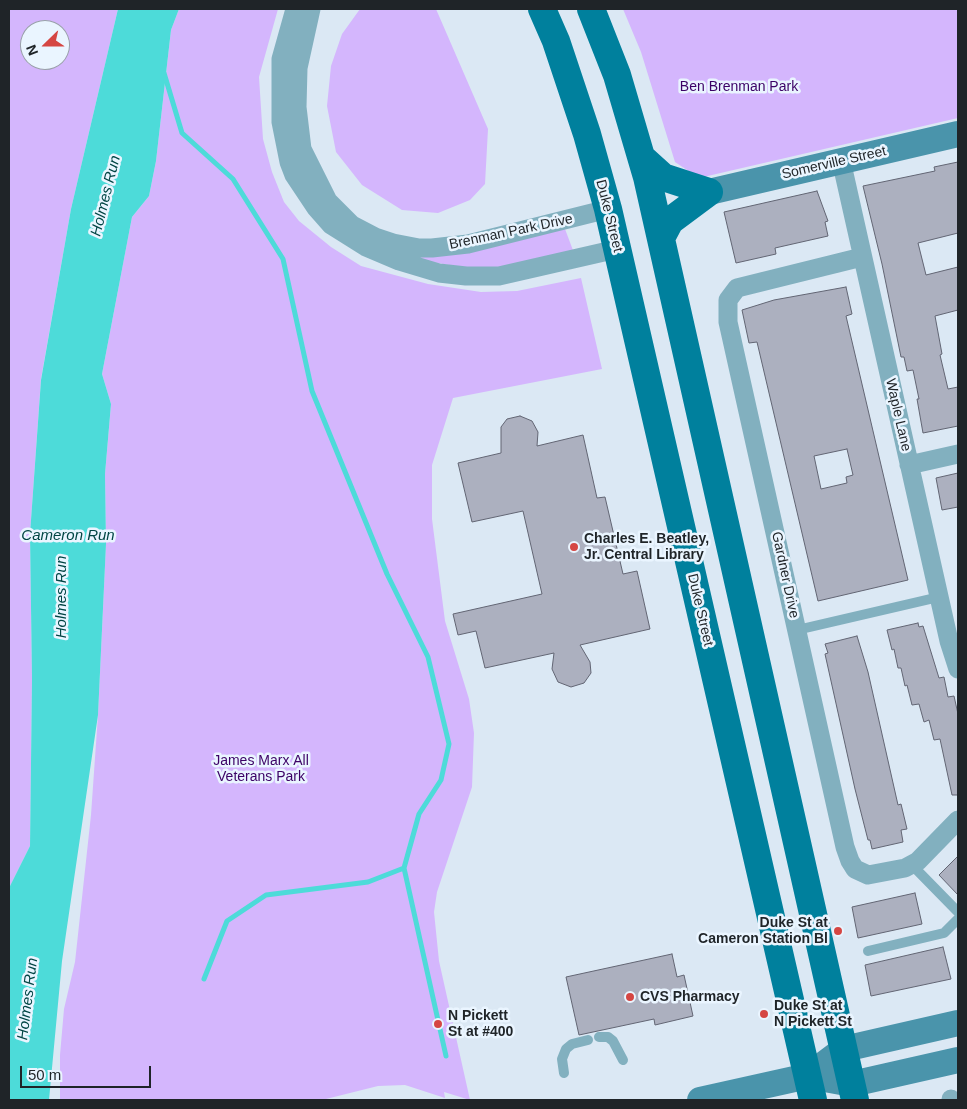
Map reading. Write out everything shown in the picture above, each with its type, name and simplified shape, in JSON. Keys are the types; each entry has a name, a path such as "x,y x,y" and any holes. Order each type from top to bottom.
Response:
{"main road":[{"name":"Duke Street","path":"542,9 560,51 587,134 608,208 811,1088"},
{"path":"591,9 617,75 642,158 854,1092"},
{"path":"604,9 633,127"},
{"path":"642,158 663,177 709,192"},
{"path":"661,238 666,225 674,217 709,192"}],"street":[{"path":"295,9 281,59 281,122 289,162 294,174 316,208 331,225 366,247 399,262 439,272 466,276 499,276 617,249"},
{"name":"Brenman Park Drive","path":"311,9 298,68 296,107 302,149 328,201 352,225 375,238 419,248 432,248 477,242 608,208"},
{"name":"Somerville Street","path":"709,192 958,134"},
{"name":"Waple Lane","path":"841,160 952,655 958,669"},
{"name":"Gardner Drive","path":"862,257 743,286 732,292 726,305 728,322 845,847 850,861 855,869 868,874 898,870 912,865 958,820"},
{"path":"909,465 958,454"},
{"path":"811,1088 844,1049 958,1024"},
{"path":"715,1099 811,1088 854,1092 958,1060"}],"lane":[{"path":"797,630 939,597"},
{"path":"912,865 958,912"},
{"path":"868,951 944,933 958,920"},
{"path":"599,1037 608,1037 613,1041 623,1060"},
{"path":"564,1074 562,1059 566,1048 588,1040"}],"green space":[{"path":"9,9 118,9 71,209 41,379 30,534 32,679 30,846 9,888"},
{"name":"James Marx All Veterans Park","path":"179,9 278,9 259,77 263,139 272,172 284,202 299,221 331,247 361,266 428,284 481,292 517,291 581,278 602,369 453,398 432,465 432,519 445,621 469,699 474,733 472,787 437,892 434,912 439,961 470,1100 444,1092 445,1098 405,1085 378,1086 322,1100 60,1100 60,1055 64,1009 75,962 91,815 98,715 106,544 105,474 111,404 102,374 132,217 149,196 156,161 171,30"},
{"path":"360,9 436,9 488,129 485,184 470,200 438,213 402,210 362,185 336,152 327,106 331,66 342,34"},
{"name":"Ben Brenman Park","path":"623,9 958,9 958,118 699,178 675,162 641,52"},
{"path":"565,229 574,253 497,268 466,268 415,259 417,254"}],"water":[{"name":"Cameron Run","path":"118,9 179,9 171,30 156,161 149,196 132,217 102,374 111,404 105,474 106,544 98,715 62,961 49,1100 9,1100 9,888 30,846 32,679 30,534 41,380 71,209"}],"building":[{"path":"958,162 958,233 918,243 926,275 958,267 958,310 935,316 942,354 940,355 948,389 958,387 958,426 923,433 913,370 907,371 904,357 901,357 882,264 863,186 935,171 934,167"},
{"path":"817,191 828,221 825,222 828,236 775,248 776,254 736,263 724,212"},
{"path":"846,287 852,314 846,316 908,580 818,601 757,342 749,343 742,310 774,300","holes":["847,449 853,475 846,477 847,483 821,489 814,456"]},
{"name":"Charles E. Beatley, Jr. Central Library","path":"520,416 532,421 538,432 537,446 583,435 597,498 605,497 623,574 637,571 650,629 580,645 590,662 591,673 584,683 571,687 558,682 552,669 554,653 485,668 476,631 458,635 453,614 542,594 523,511 472,522 458,463 501,453 501,427 507,419"},
{"path":"958,473 958,507 942,510 936,478"},
{"path":"918,623 919,627 923,626 939,678 944,677 948,697 954,696 958,714 958,795 952,795 940,739 934,740 929,720 924,722 919,704 912,705 901,668 898,668 894,649 892,650 887,630"},
{"path":"857,636 868,672 898,805 901,804 907,829 901,830 903,842 872,849 855,789 825,654 828,653 825,644"},
{"path":"958,856 958,895 939,875"},
{"path":"915,893 922,924 858,938 852,907"},
{"path":"943,947 951,979 871,996 865,965"},
{"name":"CVS Pharmacy","path":"672,954 677,977 684,975 693,1016 655,1025 654,1019 579,1035 566,977"}],"waterway":[{"path":"164,73 182,133 233,179 283,259 312,391 387,574 428,657 449,744 441,780 419,814 404,868 446,1056"},
{"path":"204,979 227,921 266,895 368,882 404,868"}],"place":[{"name":"Charles E. Beatley, Jr. Central Library","path":"574,547"},
{"name":"Duke St at Cameron Station Bl","path":"838,931"},
{"name":"CVS Pharmacy","path":"630,997"},
{"name":"Duke St at N Pickett St","path":"764,1014"},
{"name":"N Pickett St at #400","path":"438,1024"}],"water label":[{"name":"Holmes Run","path":"106,196"},
{"name":"Holmes Run","path":"62,597"},
{"name":"Holmes Run","path":"28,999"}]}
